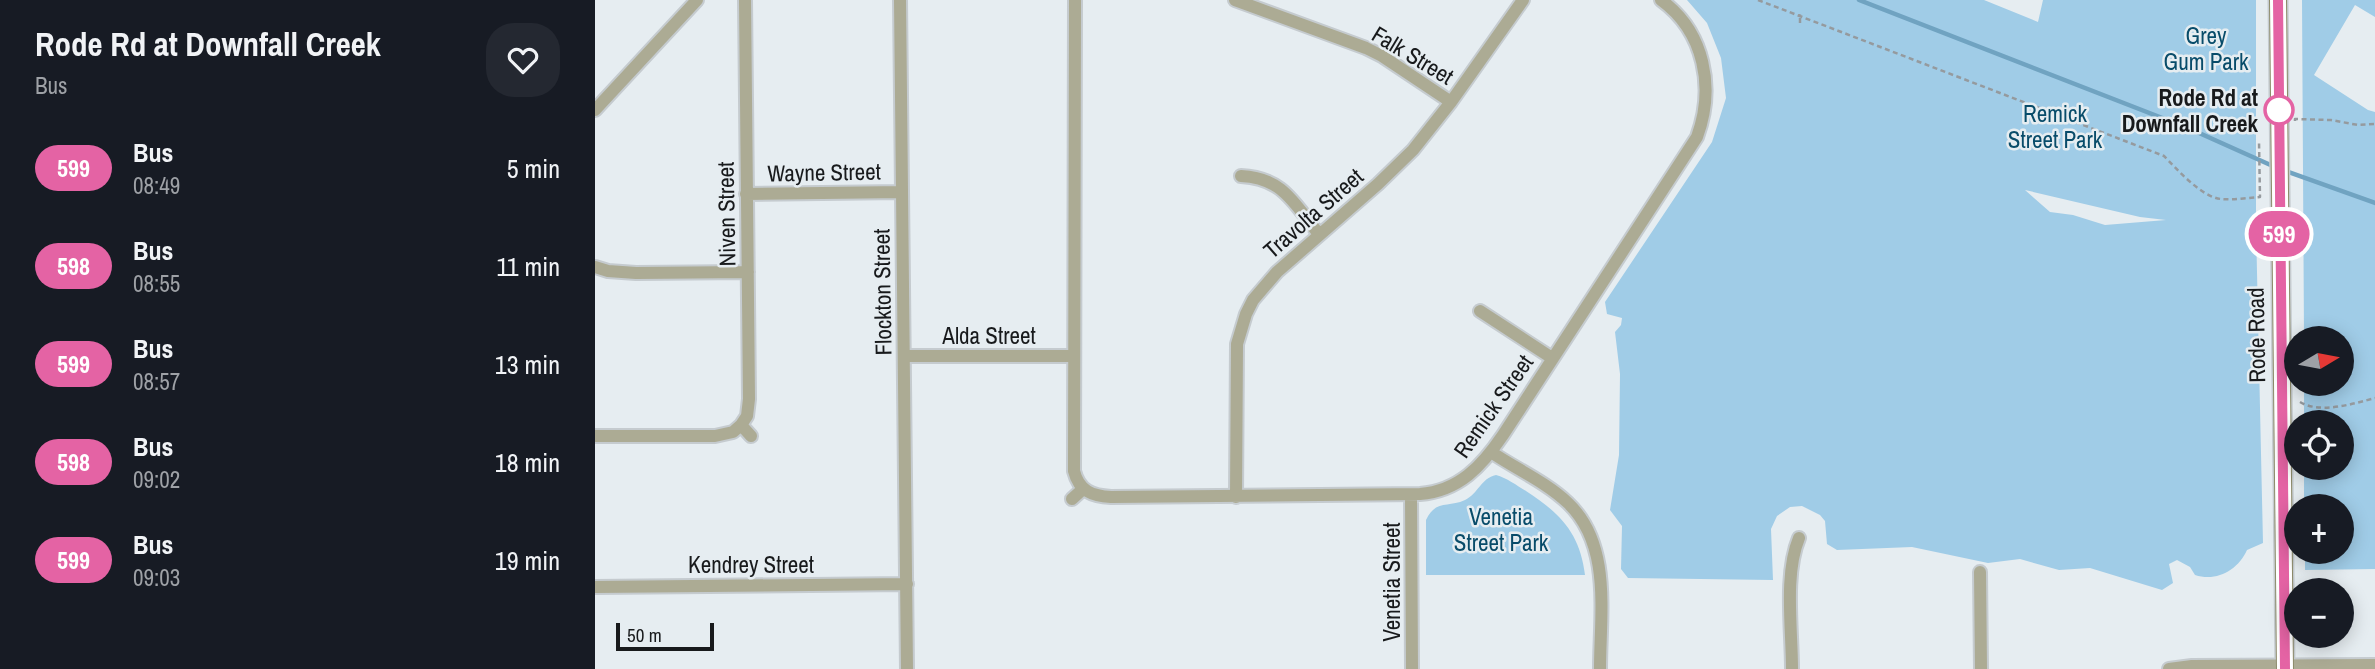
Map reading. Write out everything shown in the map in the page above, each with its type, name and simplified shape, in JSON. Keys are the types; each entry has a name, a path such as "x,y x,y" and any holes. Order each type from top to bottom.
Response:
{"main road":[{"name":"Rode Road","path":"2278,0 2285,667"}],"street":[{"path":"595,110 697,0"},
{"name":"Niven Street","path":"741,425 747,416 749,399 745,0"},
{"name":"Flockton Street","path":"900,0 907,669"},
{"path":"1072,499 1083,489 1074,471 1075,0"},
{"name":"Falk Street","path":"1235,0 1374,52 1451,102"},
{"name":"Travolta Street","path":"1236,497 1236,361 1240,331 1253,300 1262,287 1319,234 1405,159 1451,102 1524,0"},
{"name":"Remick Street","path":"1083,489 1100,497 1411,495 1436,492 1473,472 1491,452 1687,153 1702,122 1706,105 1706,76 1696,43 1681,18 1661,0"},
{"path":"1241,176 1264,178 1277,186 1319,234"},
{"name":"Wayne Street","path":"746,194 902,192"},
{"path":"595,267 636,273 748,272"},
{"path":"1479,311 1552,358"},
{"name":"Alda Street","path":"904,356 1074,356"},
{"path":"595,436 715,436 733,432 741,425 751,436"},
{"path":"1491,452 1567,502 1590,532 1599,565 1600,669"},
{"name":"Venetia Street","path":"1411,495 1412,669"},
{"path":"1792,669 1791,573 1794,550 1799,538"},
{"path":"1980,572 1981,669"},
{"name":"Kendrey Street","path":"595,587 907,584"},
{"path":"2169,669 2192,666 2375,665"}],"path":[{"path":"1758,0 2164,156 2184,179 2213,197 2260,197 2259,141"},
{"path":"1800,15 1800,23"},
{"path":"2295,119 2375,124"},
{"path":"2300,402 2309,407 2350,405 2375,398"}],"green space":[{"path":"1687,0 1984,0 2038,22 2043,0 2256,0 2256,227 2263,543 2247,550 2238,563 2226,573 2211,577 2195,575 2190,567 2177,560 2169,564 2173,583 2162,590 2090,568 2059,570 2020,559 1988,563 1912,547 1837,550 1827,544 1825,521 1820,515 1802,506 1790,507 1777,516 1771,529 1773,580 1628,578 1621,569 1622,526 1610,510 1619,455 1620,374 1615,332 1621,325 1622,318 1607,314 1605,302 1712,142 1726,98 1721,58 1707,23","holes":["2025,190 2140,217 2166,220 2105,225 2073,215 2050,212"]},
{"path":"2302,0 2375,0 2375,17 2355,5 2314,75 2375,112 2375,569 2305,570 2305,564 2354,564 2354,494 2304,494 2304,480 2354,480 2354,410 2304,410 2304,396 2354,396 2354,326 2304,326"},
{"name":"Venetia Street Park","path":"1496,475 1526,491 1558,516 1573,536 1585,575 1426,575 1426,520 1430,513 1438,507 1465,500 1487,479"}],"waterway":[{"path":"1859,0 2188,128 2275,167"},
{"path":"2283,170 2375,203"}],"bus line":[{"name":"599","path":"2278,0 2285,669"}],"place":[{"name":"Rode Rd at Downfall Creek","path":"2279,110"}],"park label":[{"name":"Grey Gum Park","path":"2206,48"},
{"name":"Remick Street Park","path":"2055,126"}]}
